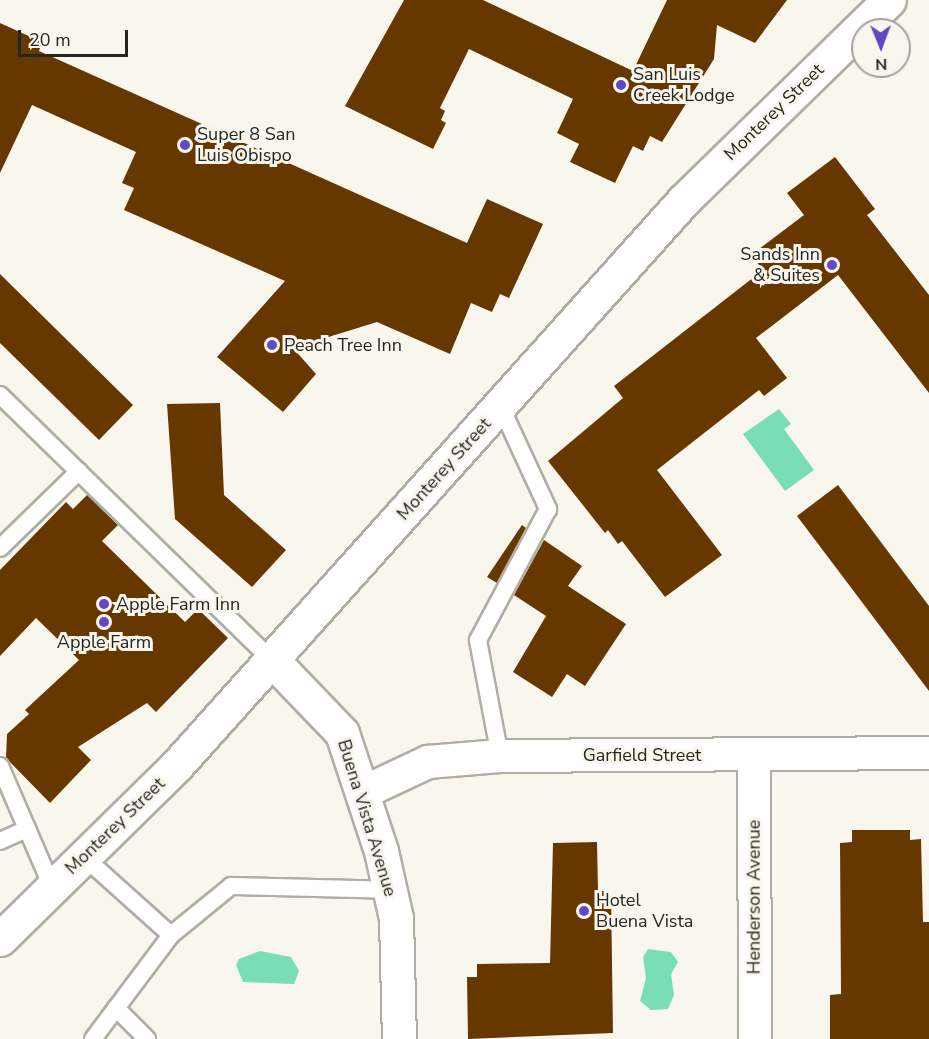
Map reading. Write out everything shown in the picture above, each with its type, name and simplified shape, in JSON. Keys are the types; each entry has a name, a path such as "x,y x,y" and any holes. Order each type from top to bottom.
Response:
{"street":[{"name":"Monterey Street","path":"0,939 273,661 684,200 889,0"},
{"name":"Buena Vista Avenue","path":"273,661 342,733 362,793 396,918 399,1039"},
{"name":"Garfield Street","path":"362,793 428,762 500,756 929,753"},
{"name":"Henderson Avenue","path":"754,754 755,1039"}],"lane":[{"path":"0,394 273,661"},
{"path":"500,405 548,508 478,640 500,756"},
{"path":"0,548 79,471"},
{"path":"0,766 52,887"},
{"path":"0,841 27,829"},
{"path":"84,856 171,935"},
{"path":"93,1039 171,935 231,886 390,890"},
{"path":"116,1008 147,1039"}],"shaded area":[{"path":"779,409 791,424 784,429 814,470 785,491 743,434"},
{"path":"648,949 671,952 678,962 671,974 674,995 668,1009 651,1010 640,1001 646,978 643,957"},
{"path":"260,951 291,957 299,971 294,984 243,982 236,965 239,959"}],"building":[{"name":"San Luis Creek Lodge","path":"404,0 483,0 633,71 667,0 787,0 755,43 717,25 714,59 662,142 650,136 643,151 633,146 615,183 570,162 579,144 557,133 573,99 469,49 440,108 445,111 441,120 446,123 433,149 345,106"},
{"path":"0,23 42,42 39,51 467,243 487,199 543,224 509,298 500,294 492,312 471,303 450,354 377,322 293,348 316,374 283,412 217,357 285,281 124,210 134,188 122,183 136,152 32,105 0,173"},
{"path":"835,157 875,209 867,215 929,295 929,393 838,275 756,338 787,378 764,396 759,390 657,470 722,555 665,597 622,541 618,544 608,530 605,533 548,461 623,398 614,386 763,270 751,255 804,215 787,193"},
{"path":"0,274 133,405 99,440 0,343"},
{"path":"220,403 224,495 286,550 252,587 175,519 167,404"},
{"path":"838,485 929,606 929,691 797,516"},
{"name":"Apple Farm Inn","path":"87,495 118,525 102,541 185,622 198,609 228,638 156,712 147,703 78,747 91,760 50,803 6,758 7,734 29,714 25,710 79,660 36,618 0,656 0,570 66,502 73,509"},
{"path":"522,525 526,528 497,583 487,577"},
{"path":"544,540 582,566 568,586 626,624 585,686 567,674 552,697 513,672 546,616 514,595"},
{"path":"852,830 910,830 910,840 921,839 923,922 929,922 929,1039 830,1039 830,995 841,994 840,843 852,842"},
{"path":"597,842 598,891 611,891 613,1033 468,1039 467,977 477,977 477,964 550,963 553,843"}],"place":[{"name":"San Luis Creek Lodge","path":"621,85"},
{"name":"Super 8 San Luis Obispo","path":"185,145"},
{"name":"Sands Inn & Suites","path":"832,265"},
{"name":"Peach Tree Inn","path":"272,345"},
{"name":"Apple Farm Inn","path":"104,604"},
{"name":"Apple Farm","path":"104,622"},
{"name":"Hotel Buena Vista","path":"584,911"}]}
